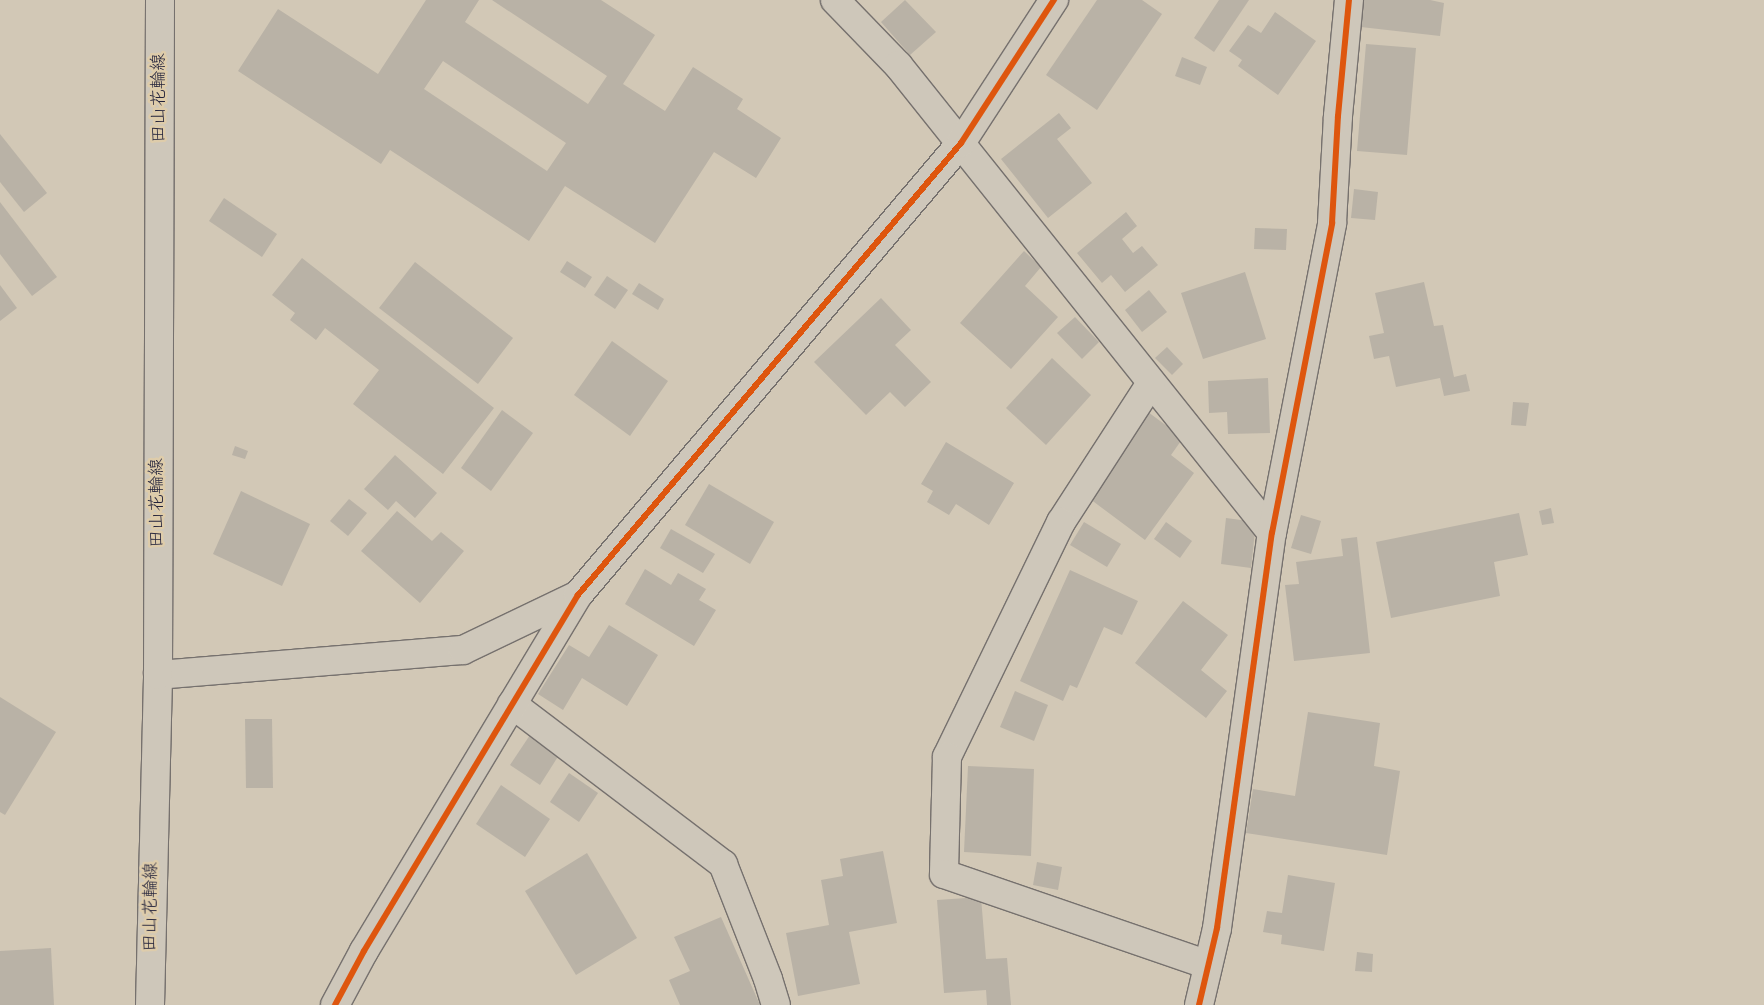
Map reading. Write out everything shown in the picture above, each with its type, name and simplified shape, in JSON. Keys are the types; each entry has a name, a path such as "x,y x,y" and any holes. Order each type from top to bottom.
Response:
{"street":[{"name":"田山花輪線","path":"150,1005 158,675 160,0"},
{"path":"835,0 898,65 1272,533"},
{"path":"335,1005 364,951 578,595 961,143 1054,0"},
{"path":"1199,1005 1217,928 1272,533 1332,223 1338,116 1349,0"},
{"path":"1151,383 1061,522 947,757 944,874 1208,965"},
{"path":"158,675 463,650 578,595"},
{"path":"512,704 723,864 768,979 776,1005"}],"building":[{"path":"426,0 479,0 465,22 588,104 607,76 492,0 601,0 655,35 623,84 665,111 693,67 743,99 737,109 781,138 756,178 714,152 655,243 565,186 529,241 390,150 381,164 238,71 278,9 378,74","holes":["443,61 566,143 547,171 424,89"]},
{"path":"905,0 936,32 910,55 881,22"},
{"path":"1097,0 1142,0 1162,14 1097,110 1046,75"},
{"path":"1219,0 1249,0 1214,52 1194,38"},
{"path":"1364,0 1430,0 1444,3 1440,36 1361,27"},
{"path":"1275,12 1316,41 1278,95 1238,66 1242,60 1229,51 1248,25 1261,33"},
{"path":"1366,44 1416,48 1407,155 1357,151"},
{"path":"1182,57 1207,67 1200,85 1175,76"},
{"path":"1059,113 1071,128 1057,139 1092,183 1048,218 1001,159"},
{"path":"0,134 47,193 24,212 0,182"},
{"path":"1354,189 1378,192 1375,220 1351,218"},
{"path":"224,198 277,234 262,257 209,221"},
{"path":"0,202 57,277 32,296 0,254"},
{"path":"1126,212 1137,226 1122,239 1133,253 1142,246 1158,265 1125,292 1111,275 1102,283 1077,253"},
{"path":"1255,228 1287,229 1286,250 1254,249"},
{"path":"1024,251 1041,267 1025,286 1058,317 1011,369 960,323"},
{"path":"302,258 494,408 443,474 353,404 379,370 325,328 316,340 290,320 295,313 272,295"},
{"path":"567,261 592,277 585,288 560,272"},
{"path":"415,262 513,338 478,384 379,308"},
{"path":"1245,272 1266,339 1203,359 1181,293"},
{"path":"607,276 628,290 615,309 594,295"},
{"path":"1424,282 1434,326 1443,325 1454,377 1466,374 1470,391 1444,396 1440,378 1396,387 1389,356 1374,359 1369,336 1384,333 1375,293"},
{"path":"639,283 664,299 658,310 632,294"},
{"path":"0,285 17,308 0,321"},
{"path":"1149,290 1167,312 1142,332 1125,310"},
{"path":"881,298 911,330 895,345 931,382 905,407 890,392 866,415 814,362"},
{"path":"1075,317 1099,342 1082,359 1057,333"},
{"path":"612,341 668,381 630,436 574,395"},
{"path":"1167,347 1183,364 1172,375 1155,358"},
{"path":"1052,358 1091,395 1046,445 1006,408"},
{"path":"1268,378 1270,433 1228,434 1227,412 1209,413 1208,381"},
{"path":"1513,402 1529,403 1526,426 1511,425"},
{"path":"502,410 533,433 491,491 461,468"},
{"path":"1148,412 1183,438 1171,455 1194,473 1145,540 1086,496"},
{"path":"946,442 1014,483 989,525 956,504 949,515 927,502 933,491 921,484"},
{"path":"235,446 248,451 245,459 232,455"},
{"path":"395,455 437,493 415,518 396,501 388,510 364,489"},
{"path":"709,484 774,522 750,564 685,525"},
{"path":"241,491 310,524 282,586 213,554"},
{"path":"349,499 367,513 348,536 330,521"},
{"path":"1551,508 1554,523 1542,525 1539,511"},
{"path":"397,511 432,541 441,532 464,551 420,603 361,551"},
{"path":"1519,513 1528,555 1494,562 1500,596 1391,618 1376,542"},
{"path":"1301,515 1321,521 1311,554 1291,548"},
{"path":"1226,518 1256,522 1251,568 1221,564"},
{"path":"1084,522 1121,544 1107,567 1070,545"},
{"path":"1166,522 1192,541 1180,558 1154,539"},
{"path":"671,529 715,554 703,573 660,548"},
{"path":"1357,537 1370,653 1294,661 1285,585 1299,584 1296,562 1343,556 1341,539"},
{"path":"645,569 671,585 678,573 706,589 699,600 716,610 694,646 625,604"},
{"path":"1070,570 1138,601 1122,635 1104,627 1077,688 1070,685 1063,701 1020,681"},
{"path":"1183,601 1228,635 1201,670 1227,691 1206,718 1135,663"},
{"path":"609,625 658,655 627,706 582,678 563,710 538,694 569,645 589,657"},
{"path":"1015,691 1048,705 1034,741 1000,727"},
{"path":"0,697 56,732 5,815 0,812"},
{"path":"1308,712 1380,723 1374,766 1400,771 1387,855 1246,833 1253,789 1295,796"},
{"path":"245,719 272,719 273,788 246,788"},
{"path":"530,735 559,755 540,785 510,765"},
{"path":"968,766 1034,769 1031,856 964,852"},
{"path":"569,773 598,793 579,822 550,802"},
{"path":"501,785 550,819 525,857 476,824"},
{"path":"883,851 897,923 849,932 860,984 798,996 786,933 829,925 821,880 843,876 840,859"},
{"path":"587,853 637,938 576,975 525,891"},
{"path":"1037,862 1062,867 1058,890 1033,885"},
{"path":"1288,875 1335,883 1324,951 1281,944 1282,935 1263,932 1267,911 1282,913"},
{"path":"981,897 986,959 1007,958 1011,1005 987,1005 986,990 944,993 937,900"},
{"path":"721,917 760,1005 680,1005 669,980 690,971 674,937"},
{"path":"51,948 54,1005 0,1005 0,951"},
{"path":"1357,952 1373,954 1372,972 1355,971"}],"cycle path":[{"path":"335,1005 364,951 578,595 961,143 1054,0"},
{"path":"1199,1005 1217,928 1272,533 1332,223 1338,116 1349,0"}]}
